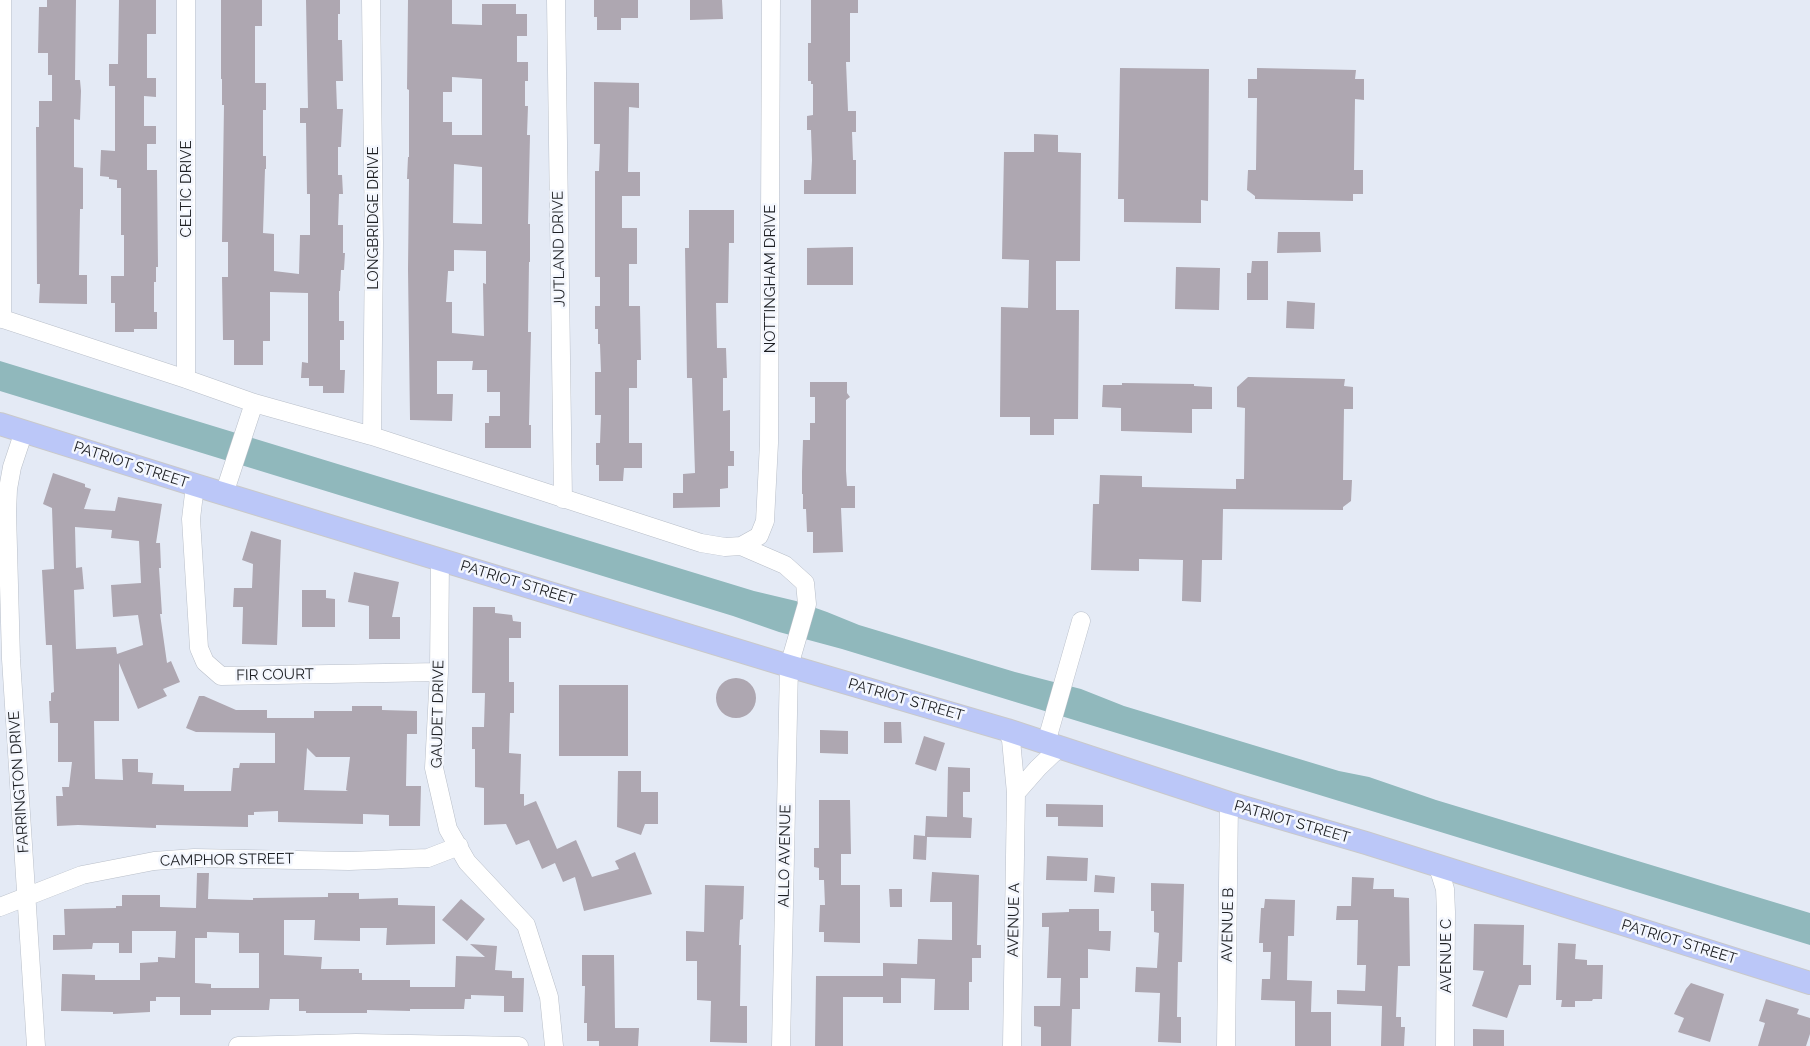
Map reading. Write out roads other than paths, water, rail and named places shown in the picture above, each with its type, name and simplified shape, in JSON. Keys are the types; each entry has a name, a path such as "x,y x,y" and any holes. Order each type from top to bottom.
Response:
{"main road":[{"name":"PATRIOT STREET","path":"0,424 195,485 226,488 440,559 792,655 1007,730 1052,739 1229,803 1366,843 1810,983"}],"street":[{"path":"2,0 1,318 254,403 372,436 701,543 724,547 741,546"},
{"name":"CELTIC DRIVE","path":"186,0 186,379"},
{"name":"LONGBRIDGE DRIVE","path":"371,0 374,242 372,436"},
{"name":"JUTLAND DRIVE","path":"556,0 563,499"},
{"name":"NOTTINGHAM DRIVE","path":"741,546 759,536 765,521 769,443 771,0"},
{"path":"226,488 254,403"},
{"name":"FARRINGTON DRIVE","path":"24,431 12,467 7,512 11,658 36,1046"},
{"name":"FIR COURT","path":"195,485 191,519 199,648 205,662 221,676 439,672"},
{"name":"ALLO AVENUE","path":"741,546 785,564 805,583 807,604 792,655 781,1046"},
{"name":"GAUDET DRIVE","path":"440,559 439,672 434,768 448,829 467,862 526,925 549,997 554,1046"},
{"path":"1016,793 1038,768 1052,739 1080,621"},
{"name":"AVENUE A","path":"1007,730 1011,740 1016,793 1012,1046"},
{"name":"AVENUE B","path":"1226,1046 1229,803"},
{"name":"CAMPHOR STREET","path":"0,907 82,875 154,861 194,858 349,861 428,858 458,846"},
{"name":"AVENUE C","path":"1438,867 1445,889 1446,912 1445,1046"},
{"path":"238,1046 356,1043 519,1046"}]}
